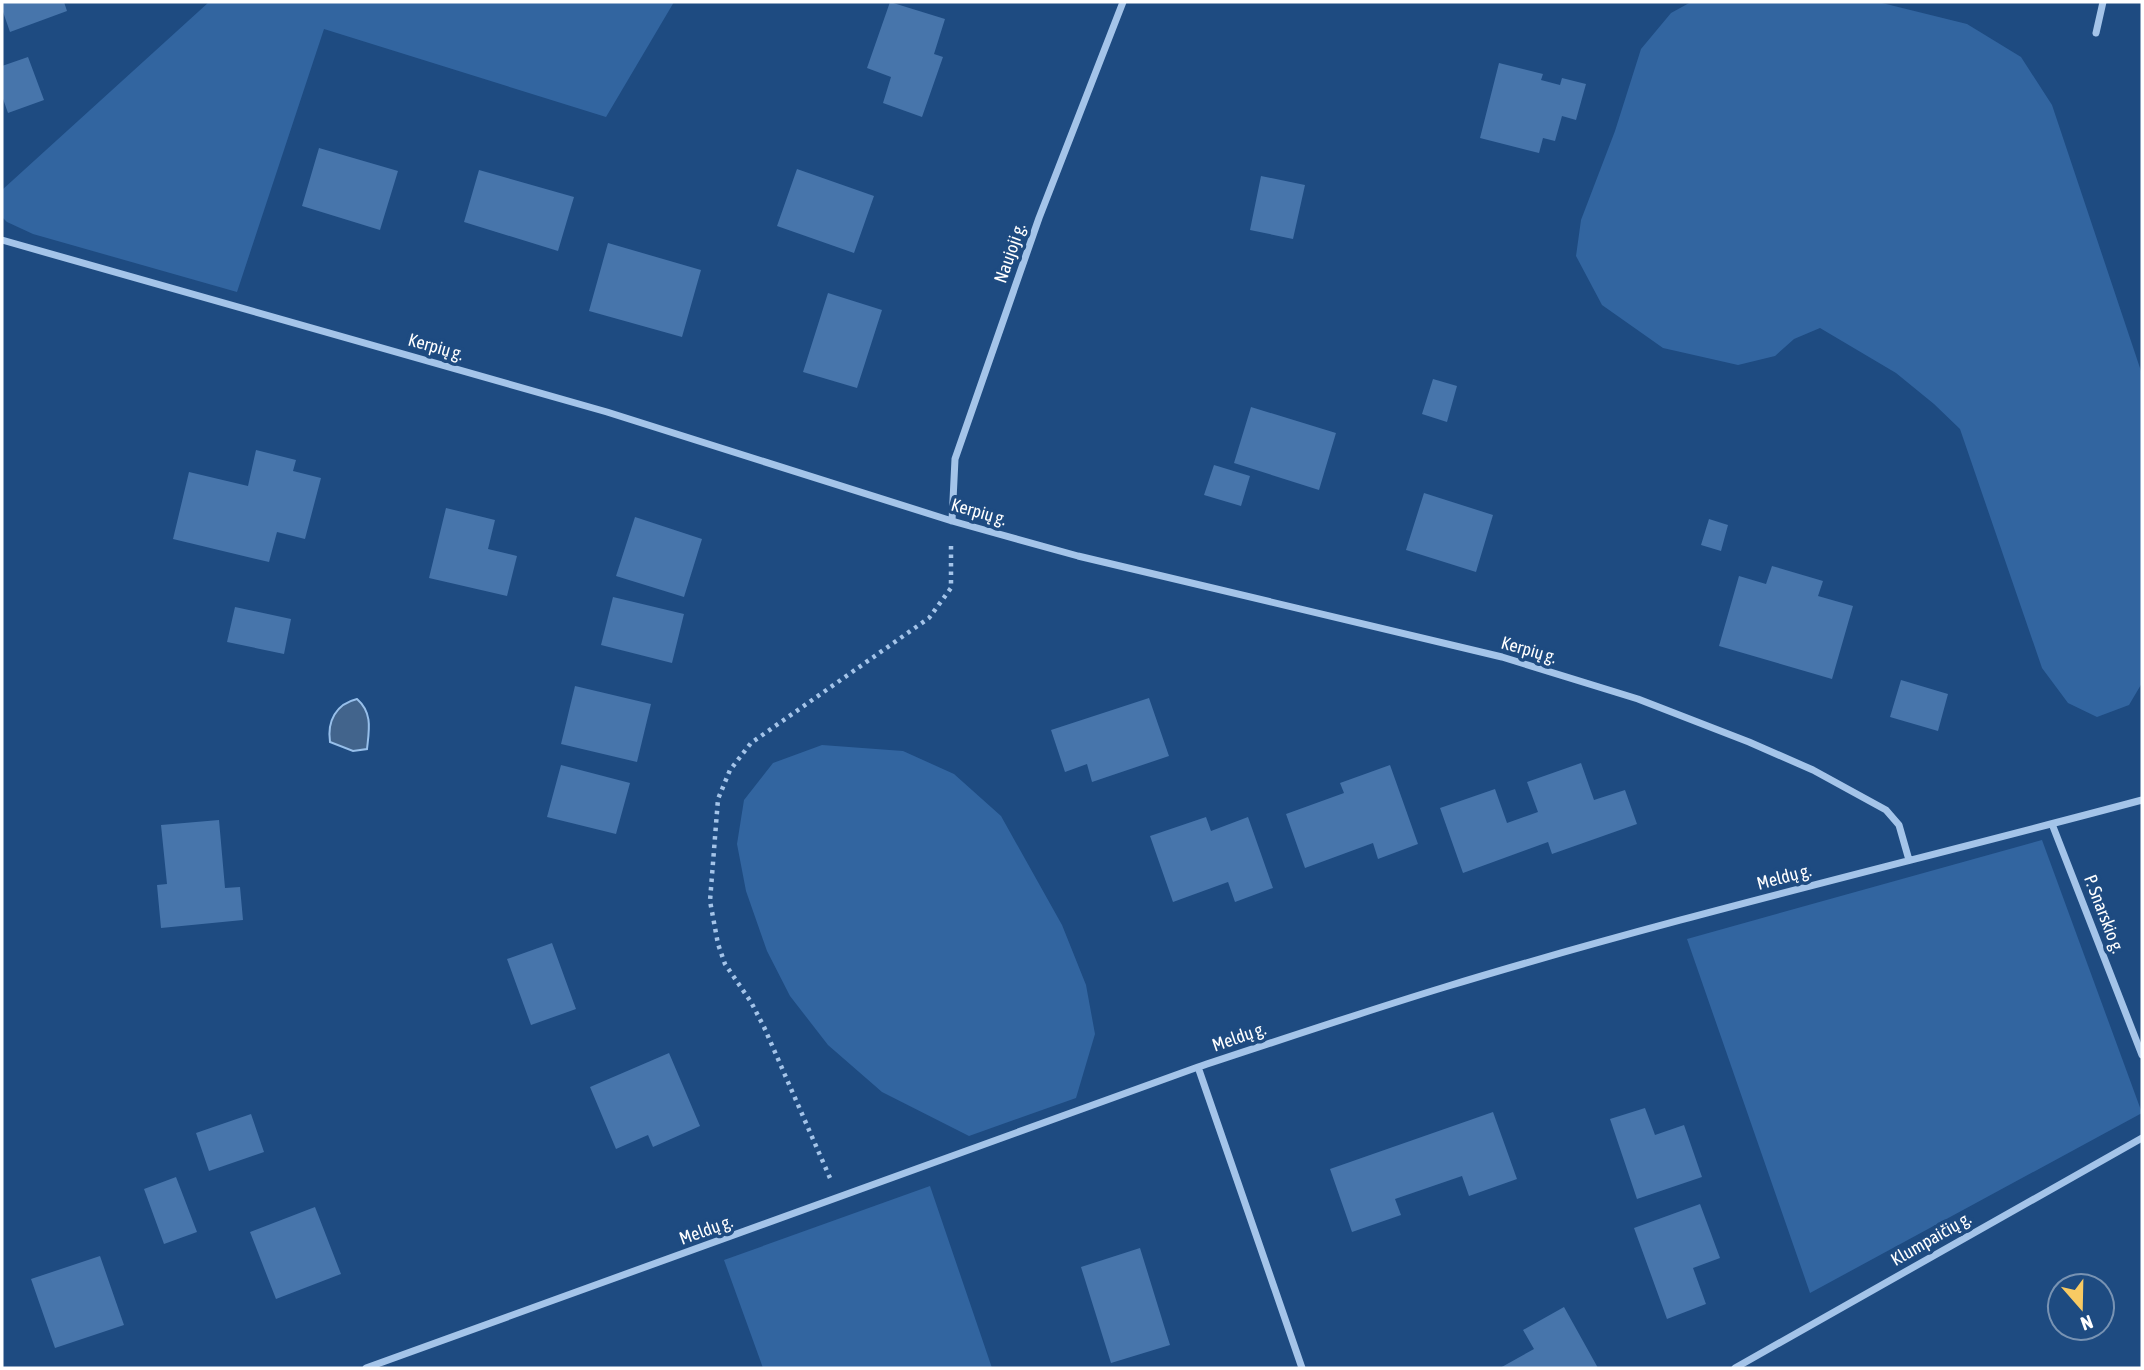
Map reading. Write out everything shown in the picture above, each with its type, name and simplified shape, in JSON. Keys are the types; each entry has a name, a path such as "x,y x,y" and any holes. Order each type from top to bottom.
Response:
{"street":[{"name":"Naujoji g.","path":"952,520 955,459 1039,218 1123,2"},
{"path":"2096,33 2103,2"},
{"name":"Kerpių g.","path":"2,240 607,412 952,520 1078,556 1502,657 1639,699 1814,770 1886,810 1899,825 1909,860"},
{"name":"Meldų g.","path":"366,1368 1198,1068 1448,986 1909,860 2142,800"},
{"name":"P. Snarskio g.","path":"2052,824 2142,1055"},
{"path":"1198,1068 1302,1368"},
{"name":"Klumpaičių g.","path":"1735,1368 2142,1138"}],"path":[{"path":"839,1199 764,1027 751,1002 725,964 718,944 709,901 718,799 730,770 751,743 929,618 951,588 952,520"}],"shaded area":[{"path":"209,2 674,2 606,117 324,29 237,292 33,234 7,222 2,217 2,190"},
{"path":"1691,2 1878,2 1967,24 2021,57 2052,105 2142,374 2142,683 2129,705 2097,717 2068,703 2042,668 1960,429 1896,373 1820,328 1794,339 1775,356 1738,365 1663,348 1602,305 1576,256 1581,220 1615,131 1641,49 1671,13"},
{"path":"357,699 368,716 369,735 367,749 353,751 330,742 329,734 338,709"},
{"path":"822,745 903,751 954,774 1001,816 1062,925 1086,985 1095,1034 1076,1098 969,1136 882,1092 828,1045 790,996 767,951 746,891 737,844 744,800 773,763"},
{"path":"2042,840 2142,1113 1810,1293 1687,939"},
{"path":"930,1186 992,1368 763,1368 724,1260"}],"building":[{"path":"2,2 64,2 67,11 10,32"},
{"path":"890,2 945,19 934,54 943,57 922,117 883,103 891,77 867,68"},
{"path":"28,57 44,100 8,113 2,96 2,66"},
{"path":"1499,63 1543,74 1541,80 1560,85 1562,78 1586,84 1576,120 1562,116 1555,141 1543,138 1539,153 1480,138"},
{"path":"319,148 398,171 380,230 302,206"},
{"path":"797,169 874,196 854,253 777,226"},
{"path":"479,170 574,197 558,251 464,222"},
{"path":"1261,176 1305,185 1293,239 1250,230"},
{"path":"608,243 701,270 682,337 589,311"},
{"path":"828,293 882,310 857,388 803,372"},
{"path":"1433,379 1457,386 1447,422 1422,414"},
{"path":"1251,407 1336,433 1319,490 1234,463"},
{"path":"256,450 296,460 293,471 321,478 305,539 277,532 269,562 173,539 189,472 248,486"},
{"path":"1214,465 1250,476 1241,506 1204,495"},
{"path":"1424,493 1493,515 1476,572 1406,550"},
{"path":"446,508 495,520 488,549 517,556 507,596 429,578"},
{"path":"635,517 702,539 684,597 616,576"},
{"path":"1709,519 1728,525 1721,551 1701,545"},
{"path":"1772,566 1823,581 1818,596 1853,606 1832,679 1719,646 1739,576 1766,584"},
{"path":"613,597 684,614 672,663 601,645"},
{"path":"235,607 291,619 284,654 227,642"},
{"path":"1901,680 1948,694 1938,731 1890,717"},
{"path":"575,686 651,704 637,762 561,744"},
{"path":"1149,698 1169,756 1092,782 1087,764 1065,772 1051,730"},
{"path":"1581,763 1594,800 1625,790 1637,824 1552,854 1548,842 1463,873 1440,808 1495,789 1507,823 1538,812 1527,782"},
{"path":"561,765 630,783 616,834 547,817"},
{"path":"1390,765 1418,844 1378,859 1373,843 1305,868 1286,814 1344,793 1340,783"},
{"path":"1206,817 1211,831 1248,817 1273,888 1235,902 1228,882 1173,902 1150,836"},
{"path":"219,820 225,888 240,887 243,920 161,928 157,885 167,884 161,825"},
{"path":"552,943 576,1009 531,1025 507,959"},
{"path":"669,1053 700,1126 653,1147 648,1135 616,1149 590,1087"},
{"path":"1645,1108 1655,1135 1684,1125 1702,1177 1637,1199 1610,1119"},
{"path":"1493,1112 1517,1179 1469,1196 1462,1176 1395,1199 1401,1215 1352,1232 1330,1169"},
{"path":"251,1114 264,1152 209,1171 196,1133"},
{"path":"176,1177 197,1232 164,1244 144,1189"},
{"path":"1700,1204 1720,1258 1693,1268 1706,1304 1667,1319 1634,1228"},
{"path":"315,1207 341,1274 276,1299 250,1232"},
{"path":"1140,1248 1170,1345 1111,1363 1081,1267"},
{"path":"100,1256 124,1325 55,1348 31,1279"},
{"path":"1564,1307 1598,1368 1500,1368 1534,1349 1523,1330"}]}
